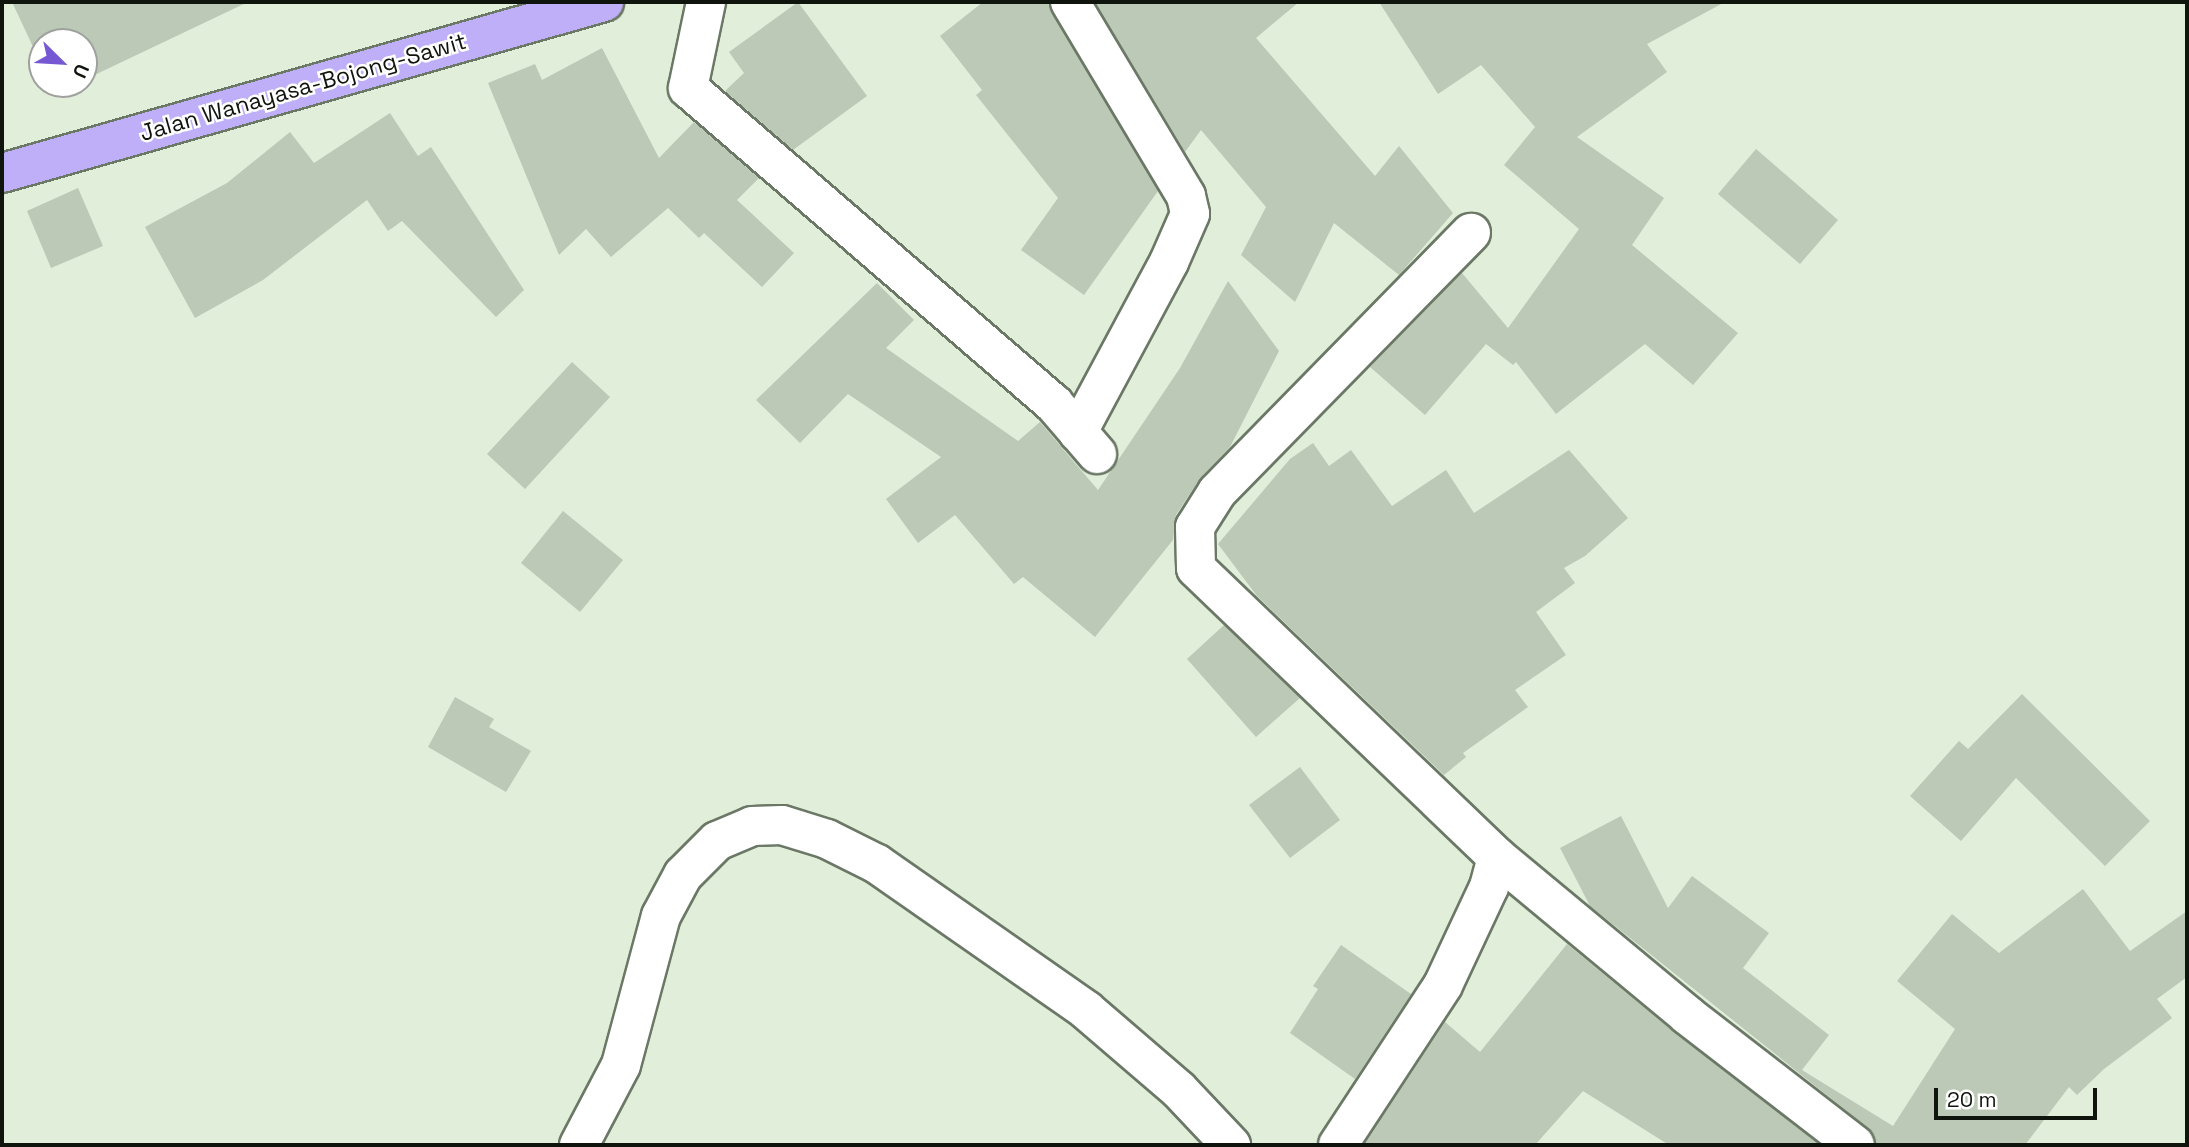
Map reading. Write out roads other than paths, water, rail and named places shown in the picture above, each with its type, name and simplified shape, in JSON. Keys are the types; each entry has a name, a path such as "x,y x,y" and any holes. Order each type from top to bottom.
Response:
{"main road":[{"name":"Jalan Wanayasa-Bojong-Sawit","path":"2,173 604,2"}],"street":[{"path":"706,2 688,88 1054,404 1088,443 1190,214 1186,196 1070,2"},
{"path":"1471,233 1217,492 1195,527 1196,568 1497,857 1687,1015 1855,1145"},
{"path":"579,1145 621,1065 661,916 683,875 718,841 752,826 782,825 827,839 877,864 1086,1010 1180,1090 1231,1145"},
{"path":"1338,1145 1443,985 1489,887 1497,857"}]}
